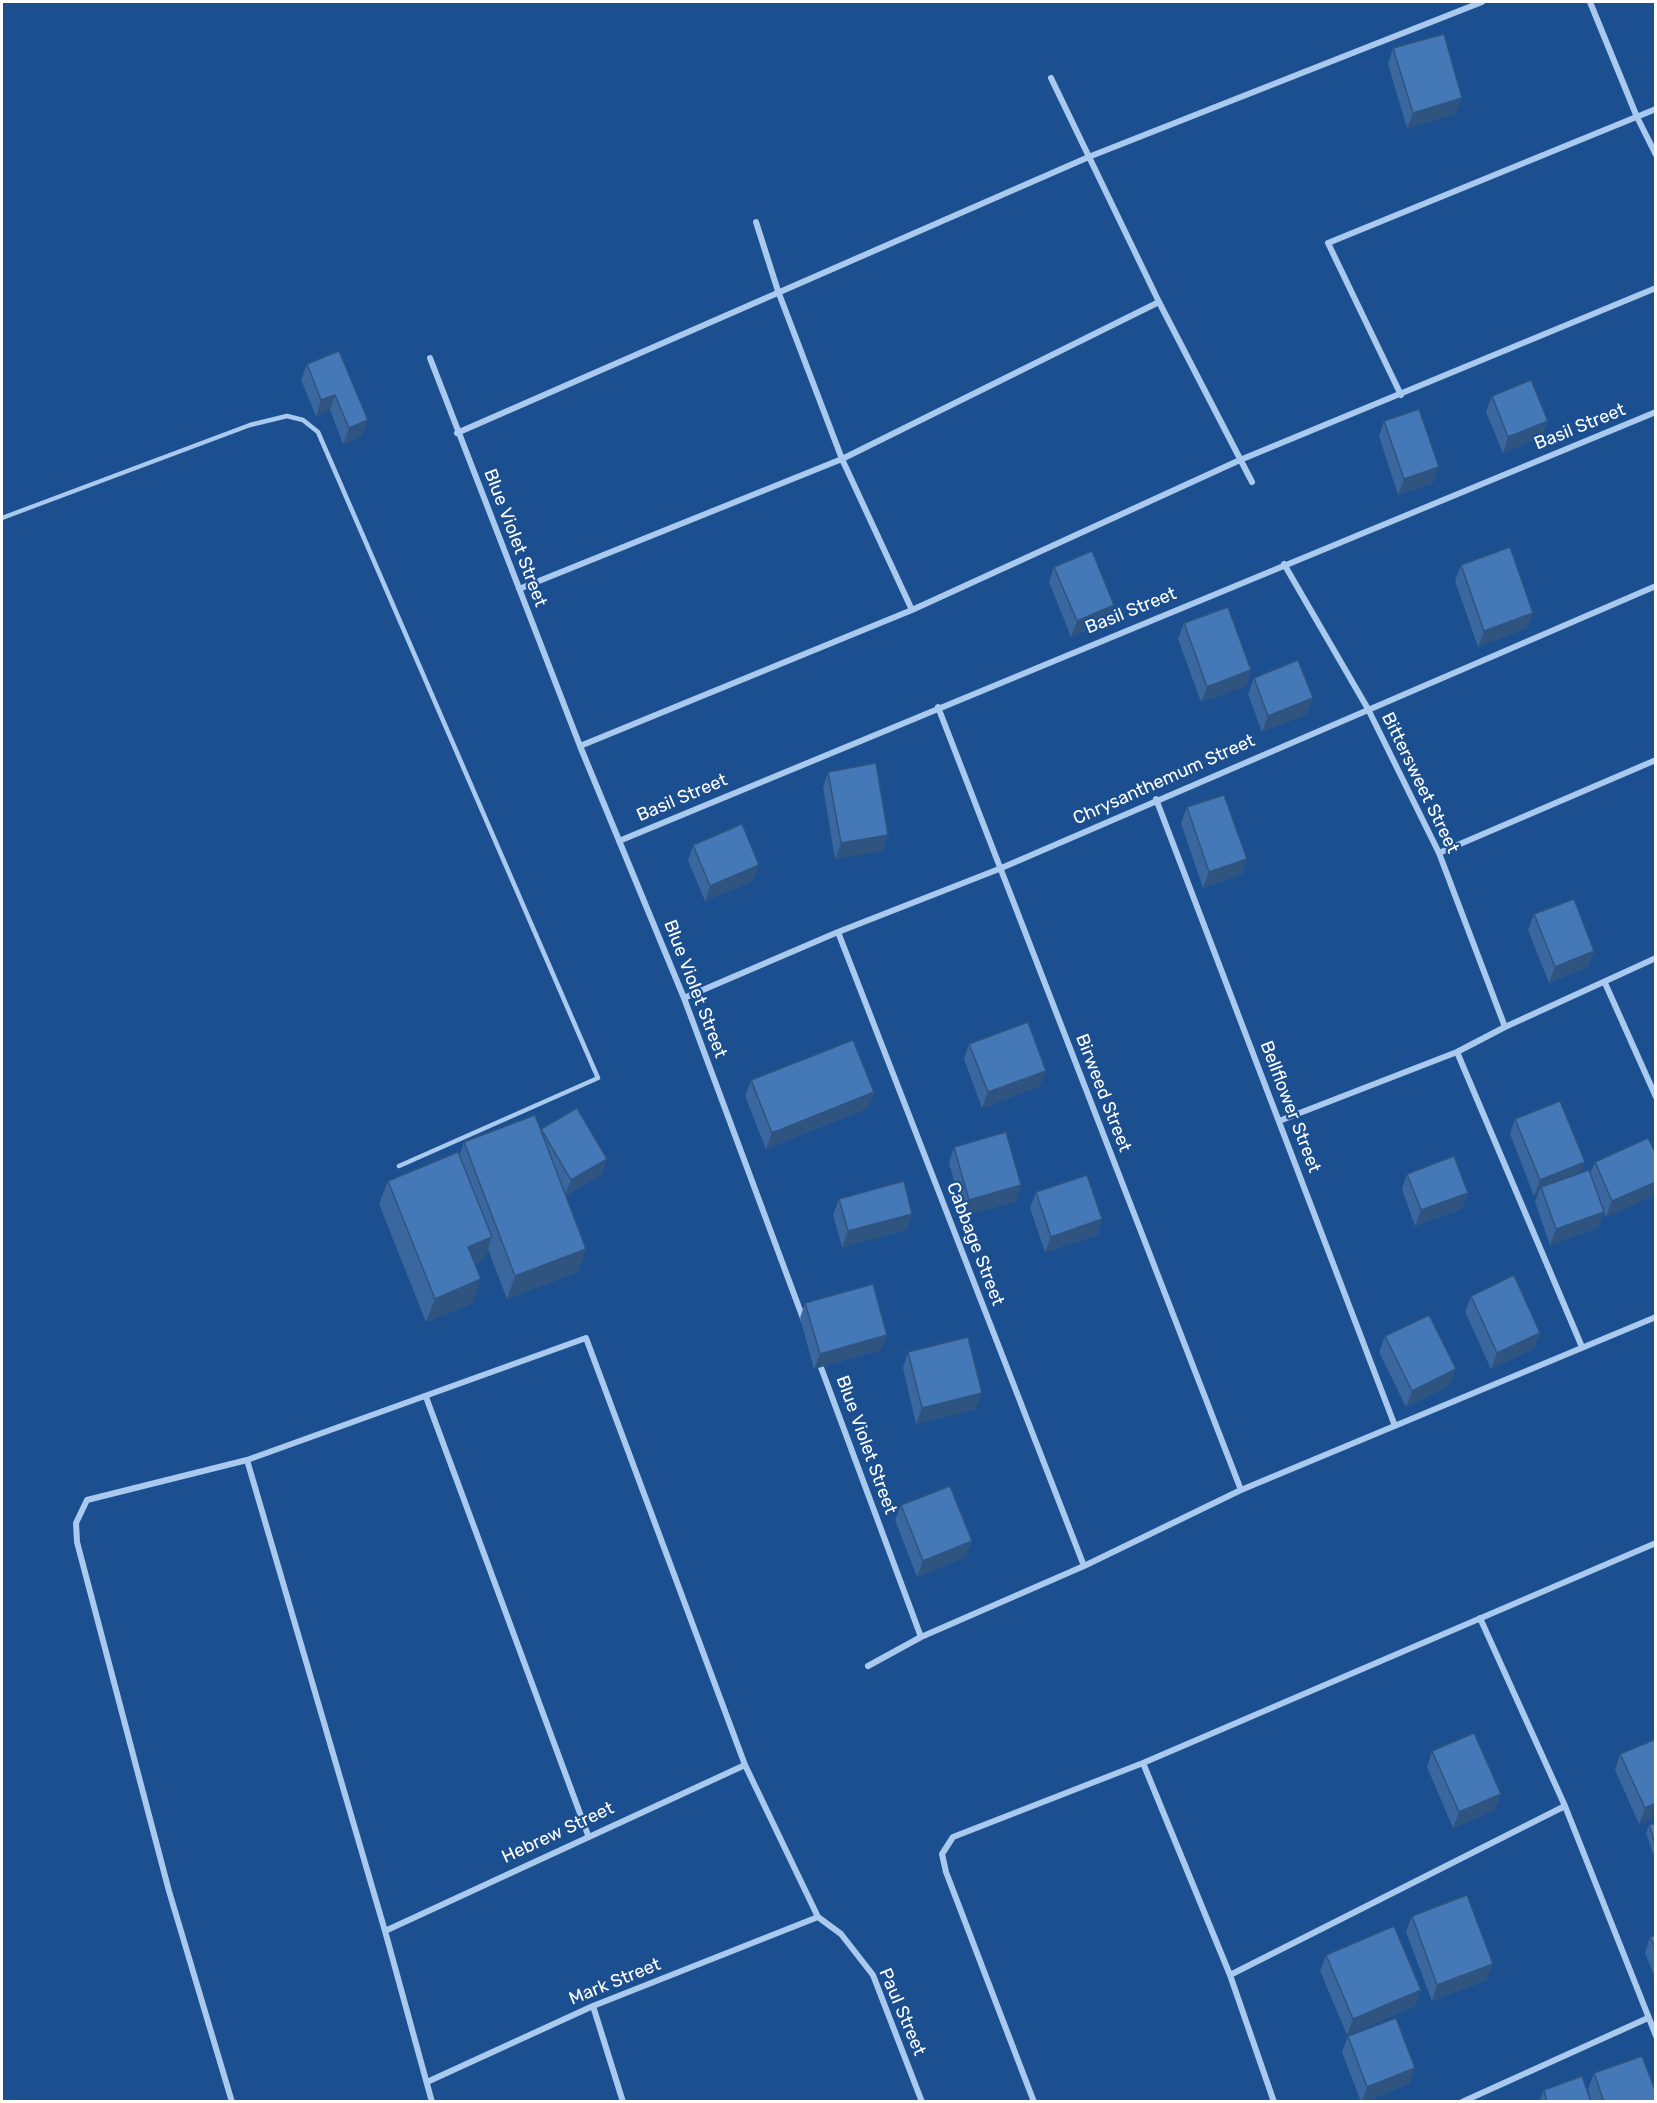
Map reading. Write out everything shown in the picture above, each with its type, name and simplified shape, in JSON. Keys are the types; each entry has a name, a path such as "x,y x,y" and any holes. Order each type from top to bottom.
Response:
{"street":[{"path":"458,433 778,291 1091,156 1482,2"},
{"path":"1590,2 1637,117 1656,155"},
{"path":"1051,78 1091,156 1159,302 1251,482"},
{"path":"1401,395 1328,243 1656,109"},
{"path":"756,222 778,291 842,459 912,610"},
{"path":"580,746 912,610 1240,460 1656,288"},
{"path":"519,590 842,459 1159,302"},
{"name":"Blue Violet Street","path":"430,358 580,746 684,998 808,1334"},
{"name":"Basil Street","path":"619,841 938,707 1656,412"},
{"name":"Bittersweet Street","path":"1284,564 1368,709 1439,853 1505,1027"},
{"name":"Chrysanthemum Street","path":"684,998 838,932 999,869 1156,799 1656,586"},
{"name":"Birweed Street","path":"938,707 1241,1490"},
{"path":"1439,853 1656,760"},
{"name":"Bellflower Street","path":"1156,799 1395,1426"},
{"name":"Cabbage Street","path":"838,932 1084,1566"},
{"path":"1279,1121 1457,1052 1505,1027 1656,958"},
{"path":"1605,983 1656,1097"},
{"path":"1457,1052 1582,1347"},
{"path":"868,1666 921,1636 1084,1566 1241,1490 1656,1317"},
{"path":"232,2102 169,1892 77,1542 76,1523 87,1500 247,1460 586,1338 745,1765 818,1917"},
{"name":"Blue Violet Street","path":"817,1356 921,1636"},
{"path":"426,1397 588,1835"},
{"path":"247,1460 385,1931 432,2102"},
{"path":"1034,2102 946,1872 942,1854 953,1837 1143,1763 1656,1544"},
{"path":"1480,1618 1565,1806 1656,2036"},
{"path":"1143,1763 1230,1976 1274,2102"},
{"name":"Hebrew Street","path":"385,1931 588,1835 745,1765"},
{"path":"1230,1976 1565,1806"},
{"name":"Mark Street","path":"427,2082 593,2006 818,1917"},
{"name":"Paul Street","path":"818,1917 842,1934 873,1975 922,2102"},
{"path":"593,2006 623,2102"},
{"path":"1462,2102 1648,2018"}],"lane":[{"path":"2,518 250,424 287,416 303,420 318,432 598,1078 399,1166"}],"building":[{"path":"1444,34 1462,98 1413,113 1393,48"},
{"path":"339,351 368,420 349,428 335,395 321,400 307,364"},
{"path":"1531,380 1548,421 1508,437 1492,396"},
{"path":"1419,409 1439,467 1404,479 1384,421"},
{"path":"1510,547 1533,613 1484,631 1461,565"},
{"path":"1092,551 1114,605 1077,621 1054,567"},
{"path":"1228,607 1251,670 1207,687 1184,623"},
{"path":"1298,660 1313,698 1268,716 1254,678"},
{"path":"876,763 888,835 841,843 828,772"},
{"path":"1224,795 1247,859 1209,872 1187,807"},
{"path":"742,824 759,865 710,886 693,845"},
{"path":"1574,899 1594,951 1555,967 1534,914"},
{"path":"1028,1022 1046,1071 988,1092 969,1044"},
{"path":"853,1040 874,1092 772,1133 751,1080"},
{"path":"1560,1101 1585,1162 1540,1180 1515,1119"},
{"path":"577,1108 607,1159 571,1180 541,1129"},
{"path":"535,1115 586,1249 515,1276 464,1142"},
{"path":"1006,1132 1021,1185 969,1200 954,1147"},
{"path":"1648,1138 1656,1154 1656,1182 1612,1201 1595,1162"},
{"path":"458,1152 492,1237 468,1247 481,1279 435,1299 388,1181"},
{"path":"1454,1156 1468,1193 1421,1210 1407,1174"},
{"path":"1589,1170 1604,1212 1556,1229 1541,1187"},
{"path":"1087,1175 1102,1219 1051,1237 1036,1192"},
{"path":"904,1181 912,1214 848,1231 839,1199"},
{"path":"1514,1275 1540,1333 1497,1353 1471,1296"},
{"path":"873,1284 887,1335 820,1354 805,1303"},
{"path":"1429,1315 1456,1369 1412,1391 1385,1336"},
{"path":"968,1337 982,1393 922,1408 908,1352"},
{"path":"950,1486 972,1541 923,1561 901,1505"},
{"path":"1474,1733 1501,1794 1459,1812 1432,1751"},
{"path":"1656,1739 1656,1803 1645,1808 1620,1754"},
{"path":"1656,1823 1656,1846 1649,1825"},
{"path":"1467,1895 1493,1964 1437,1985 1412,1916"},
{"path":"1394,1926 1421,1990 1353,2019 1326,1955"},
{"path":"1656,1935 1656,1950 1650,1937"},
{"path":"1396,2018 1415,2068 1367,2087 1348,2036"},
{"path":"1642,2056 1656,2093 1656,2102 1604,2102 1594,2073"},
{"path":"1582,2076 1591,2102 1547,2102 1544,2090"}]}
